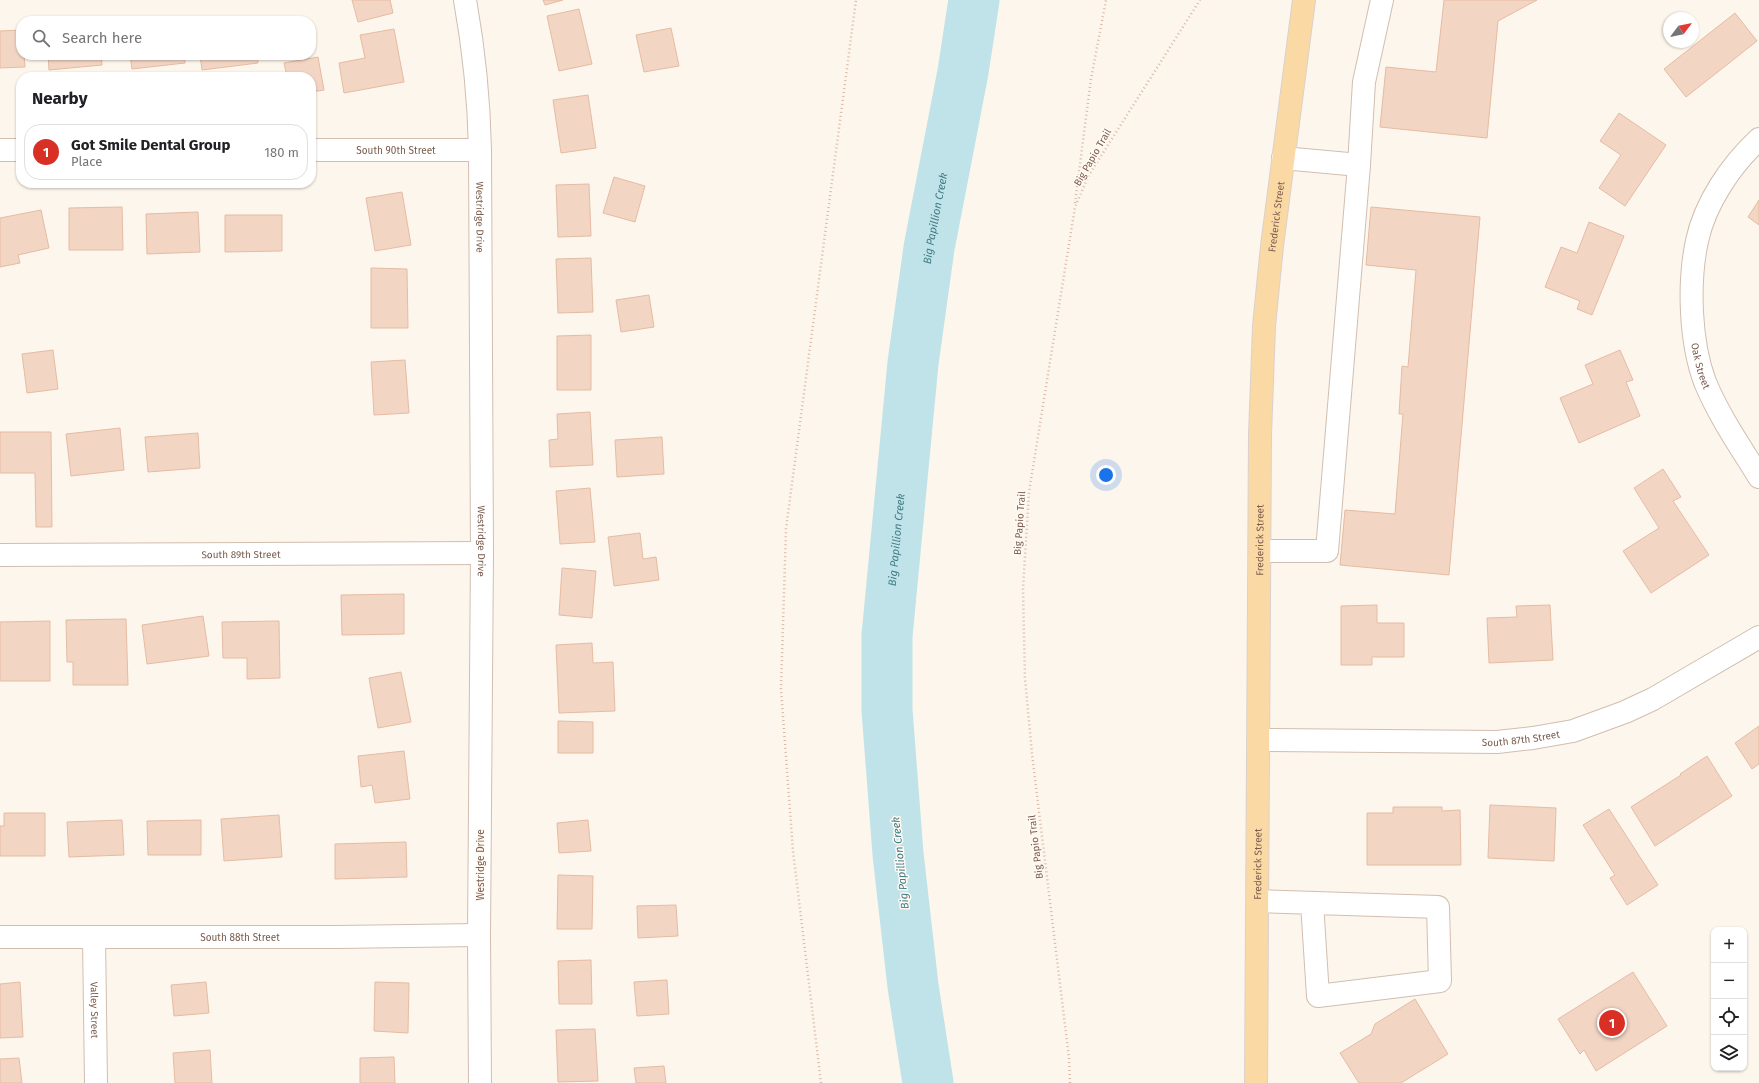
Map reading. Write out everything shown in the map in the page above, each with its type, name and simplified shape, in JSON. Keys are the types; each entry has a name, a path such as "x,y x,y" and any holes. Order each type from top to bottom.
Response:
{"main road":[{"name":"Frederick Street","path":"1256,1083 1260,435 1264,326 1283,158 1304,0"}],"street":[{"name":"Westridge Drive","path":"464,0 472,43 479,108 480,150 482,553 479,935 480,1083"},
{"path":"1260,551 1327,551 1359,165 1364,82 1382,0"},
{"name":"Oak Street","path":"1759,139 1731,171 1719,188 1708,210 1697,241 1691,307 1696,352 1705,381 1720,413 1759,477"},
{"path":"0,150 16,150"},
{"name":"South 90th Street","path":"316,150 480,150"},
{"path":"1283,158 1359,165"},
{"name":"South 89th Street","path":"0,555 482,553"},
{"name":"South 87th Street","path":"1259,740 1497,742 1573,731 1625,712 1653,699 1759,637"},
{"path":"1258,901 1438,907 1440,981 1318,996 1312,903"},
{"name":"South 88th Street","path":"0,937 338,937 479,935"},
{"name":"Valley Street","path":"94,937 96,1083"}],"path":[{"path":"821,1083 793,851 780,689 786,529 856,0"},
{"path":"1075,207 1090,79 1106,0"},
{"name":"Big Papio Trail","path":"1070,1083 1069,1058 1055,950 1025,685 1023,589 1029,492 1075,207 1089,175 1200,0"}],"building":[{"path":"352,0 390,0 393,13 358,22"},
{"path":"543,0 563,0 545,5"},
{"path":"1444,0 1537,0 1498,21 1487,138 1380,127 1386,67 1436,72"},
{"path":"579,9 592,64 559,71 547,16"},
{"path":"1735,13 1757,41 1686,97 1664,69 1691,48 1699,48 1699,41"},
{"path":"671,28 679,66 644,72 636,35"},
{"path":"394,29 404,82 344,93 339,63 365,58 360,35"},
{"path":"16,30 16,60 24,60 25,67 0,68 0,31"},
{"path":"316,57 318,57 324,90 316,91 316,72 286,72 284,63 301,60 316,60"},
{"path":"48,60 102,60 102,65 49,70"},
{"path":"131,60 185,60 185,63 132,69"},
{"path":"201,60 258,60 258,63 202,70"},
{"path":"588,95 596,148 561,153 553,100"},
{"path":"1619,113 1666,145 1625,206 1599,188 1621,155 1600,141"},
{"path":"614,177 645,186 635,222 603,213"},
{"path":"589,184 591,236 558,237 556,185"},
{"path":"402,192 411,245 375,251 366,198"},
{"path":"1759,200 1759,225 1748,217"},
{"path":"122,207 123,250 69,250 69,208"},
{"path":"1371,207 1480,217 1449,575 1340,565 1345,510 1395,514 1403,414 1399,414 1402,366 1408,367 1416,270 1366,265"},
{"path":"41,210 49,248 18,255 20,263 0,267 0,218"},
{"path":"198,212 200,252 147,254 146,214"},
{"path":"225,215 282,215 282,251 225,252"},
{"path":"1589,222 1624,236 1592,315 1577,309 1580,301 1545,287 1561,247 1577,253"},
{"path":"591,258 593,312 558,313 556,259"},
{"path":"371,268 407,269 408,328 371,328"},
{"path":"649,295 654,327 621,332 616,300"},
{"path":"591,335 591,390 557,390 557,336"},
{"path":"53,350 58,389 27,393 22,354"},
{"path":"1620,350 1633,380 1626,382 1640,416 1579,443 1560,398 1593,384 1585,365"},
{"path":"405,360 409,413 374,415 371,362"},
{"path":"590,412 593,465 550,467 549,440 558,439 557,414"},
{"path":"120,428 124,470 71,476 66,434"},
{"path":"0,432 51,432 52,527 36,527 35,473 0,473"},
{"path":"198,433 200,468 148,472 145,437"},
{"path":"662,437 664,474 617,477 615,440"},
{"path":"1663,469 1681,497 1673,501 1709,555 1651,593 1623,551 1659,528 1634,488"},
{"path":"590,488 595,542 560,544 556,491"},
{"path":"640,533 643,559 656,557 659,580 614,586 608,537"},
{"path":"562,568 596,571 592,618 559,615"},
{"path":"404,594 404,634 342,635 341,595"},
{"path":"1377,605 1377,623 1404,623 1404,657 1372,657 1372,665 1341,665 1341,606"},
{"path":"1550,605 1553,660 1489,663 1487,618 1517,617 1516,606"},
{"path":"203,616 209,656 147,664 142,625"},
{"path":"126,619 128,685 73,685 73,662 67,662 66,620"},
{"path":"50,621 50,681 0,681 0,622"},
{"path":"279,621 280,678 247,679 247,658 223,658 222,622"},
{"path":"592,643 593,663 613,662 615,711 559,713 556,645"},
{"path":"401,672 411,722 378,728 369,678"},
{"path":"558,721 593,722 593,753 558,753"},
{"path":"1759,726 1759,764 1752,769 1735,743"},
{"path":"404,751 410,799 375,803 372,785 361,787 358,756"},
{"path":"1707,756 1732,796 1655,846 1631,807 1681,775 1680,774"},
{"path":"1490,805 1556,808 1554,861 1488,858"},
{"path":"1393,807 1442,807 1442,811 1460,810 1461,865 1367,865 1367,813 1393,813"},
{"path":"1609,809 1658,885 1627,905 1610,878 1615,875 1583,825"},
{"path":"4,813 45,813 45,856 0,856 0,826 4,826"},
{"path":"279,815 282,857 224,861 221,819"},
{"path":"122,820 124,855 69,857 67,822"},
{"path":"201,820 201,855 148,855 147,821"},
{"path":"588,820 591,851 559,853 557,823"},
{"path":"406,842 407,877 335,879 335,844"},
{"path":"558,875 593,876 592,929 557,929"},
{"path":"676,905 678,936 638,938 637,906"},
{"path":"591,960 592,1004 559,1004 558,961"},
{"path":"1633,972 1667,1026 1596,1071 1584,1050 1580,1054 1558,1019"},
{"path":"667,980 669,1014 637,1016 634,982"},
{"path":"20,982 23,1037 0,1038 0,984"},
{"path":"206,982 209,1013 174,1016 171,985"},
{"path":"375,982 409,983 408,1033 374,1031"},
{"path":"1415,999 1448,1054 1401,1083 1359,1083 1340,1053 1371,1034 1375,1024"},
{"path":"595,1029 598,1081 558,1082 556,1030"},
{"path":"210,1050 212,1083 175,1083 173,1053"},
{"path":"394,1057 395,1083 360,1083 360,1058"},
{"path":"19,1058 22,1083 0,1083 0,1059"},
{"path":"664,1066 666,1083 636,1083 634,1068"}],"waterway":[{"name":"Big Papillion Creek","path":"928,1083 913,986 898,854 887,710 887,636 913,363 929,248 963,72 974,0"}],"place":[{"name":"Got Smile Dental Group","path":"1612,1023"}]}
